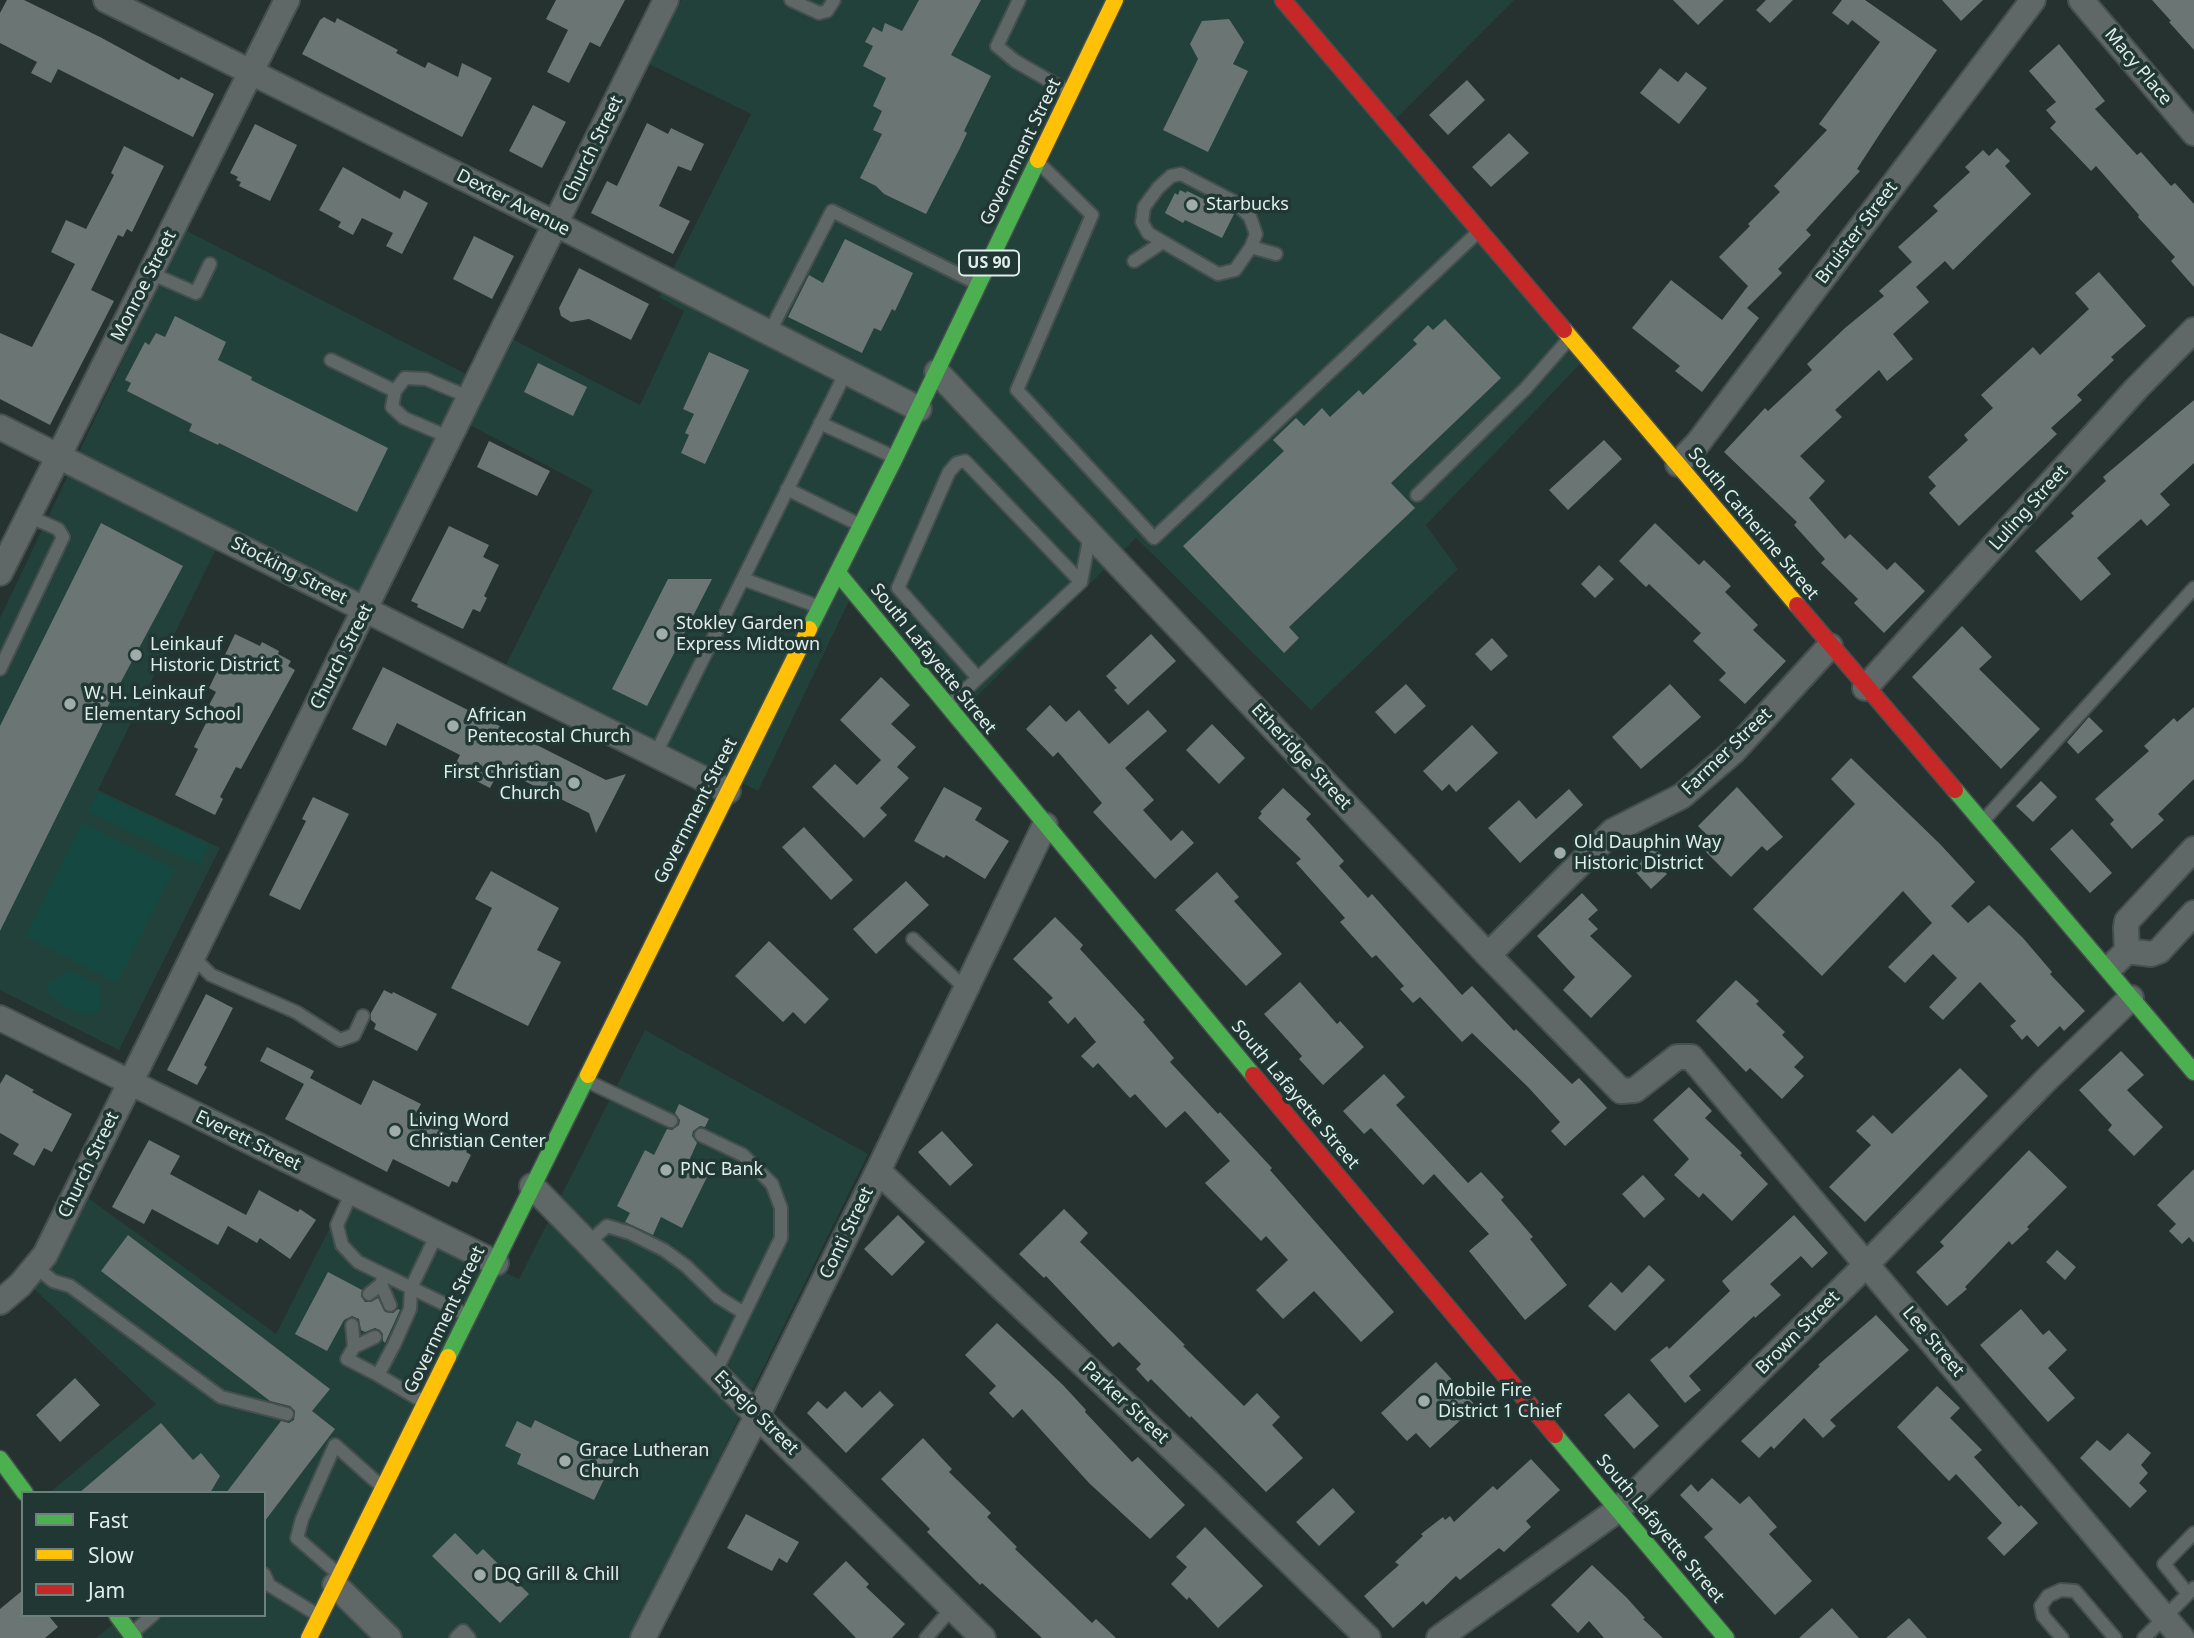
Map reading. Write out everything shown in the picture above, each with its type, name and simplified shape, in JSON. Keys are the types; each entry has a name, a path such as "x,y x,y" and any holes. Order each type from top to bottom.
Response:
{"street":[{"name":"Dexter Avenue","path":"106,0 556,224 919,409"},
{"name":"Monroe Street","path":"0,573 287,0"},
{"name":"Church Street","path":"0,1302 20,1285 45,1255 666,0"},
{"name":"South Catherine Street","path":"1283,0 2194,1072"},
{"name":"Bruister Street","path":"1678,464 1698,443 2033,0"},
{"name":"Macy Place","path":"2081,0 2194,133"},
{"name":"Government Street","path":"309,1638 584,1080 862,526 1071,93 1112,1"},
{"name":"Luling Street","path":"1865,688 2136,389 2194,330"},
{"name":"Etheridge Street","path":"937,372 1488,955 1621,1091 1635,1090 1677,1057"},
{"name":"Stocking Street","path":"0,427 728,791"},
{"name":"South Lafayette Street","path":"838,573 1045,825 1726,1638"},
{"name":"Farmer Street","path":"1488,955 1613,831 1682,796 1733,752 1830,646"},
{"name":"Conti Street","path":"643,1638 757,1416 1045,825"},
{"path":"2107,970 2127,951 2127,921 2194,849"},
{"path":"2127,951 2151,954 2159,951 2194,913"},
{"name":"Brown Street","path":"1439,1638 1619,1509 2131,998"},
{"name":"Everett Street","path":"0,1018 496,1263"},
{"name":"Lee Street","path":"1677,1057 1691,1057 2182,1638"},
{"name":"Parker Street","path":"878,1171 1208,1482 1368,1638"},
{"name":"Espejo Street","path":"532,1186 757,1416 983,1638"},
{"path":"0,1459 24,1491"},
{"path":"338,1580 389,1638"},
{"path":"119,1617 133,1636"}],"lane":[{"path":"791,0 819,13 827,11 834,0"},
{"path":"1019,0 997,47 1015,61 1071,93"},
{"path":"1038,162 1092,215 1017,390 1154,538 1480,231"},
{"path":"1181,174 1235,202 1250,217 1256,234 1251,247 1235,270 1218,274 1163,242 1148,233 1142,222 1144,208 1158,188 1171,176 1181,174"},
{"path":"769,333 832,211 979,284"},
{"path":"1135,261 1163,242"},
{"path":"1251,247 1276,254"},
{"path":"150,273 196,293 210,264"},
{"path":"1417,495 1526,388 1570,337"},
{"path":"331,360 395,391"},
{"path":"656,755 846,372"},
{"path":"451,438 404,418 392,407 395,391 405,378 426,379 471,398"},
{"path":"820,423 895,458"},
{"path":"978,678 898,588 949,472 957,463 965,461 1081,582"},
{"path":"787,489 862,526"},
{"path":"0,669 63,537 58,528 29,516"},
{"path":"948,707 1081,582 1090,534"},
{"path":"743,579 821,607"},
{"path":"1981,823 2194,588"},
{"path":"913,939 966,989"},
{"path":"192,956 211,975 296,1012 340,1040 354,1035 363,1016"},
{"path":"584,1080 671,1121"},
{"path":"701,1135 743,1155 772,1184 781,1208 781,1238 715,1373"},
{"path":"352,1192 337,1225 342,1245 358,1262 383,1279 411,1288 469,1316"},
{"path":"588,1243 607,1227 629,1233 664,1250 687,1266 718,1297 744,1313"},
{"path":"377,1375 410,1309 411,1288 437,1234"},
{"path":"36,1267 53,1281 70,1286 221,1397 287,1413"},
{"path":"369,1294 383,1279"},
{"path":"383,1279 390,1305"},
{"path":"352,1325 354,1347"},
{"path":"374,1337 354,1347 347,1359 426,1403"},
{"path":"338,1580 297,1538 331,1443 383,1488"},
{"path":"2144,1638 2191,1591 2164,1564 2194,1533"},
{"path":"266,1582 319,1616"},
{"path":"2062,1638 2043,1616 2041,1606 2048,1596 2062,1590 2075,1591 2115,1638"},
{"path":"926,1638 952,1608"},
{"path":"133,1636 151,1617"},
{"path":"456,1638 463,1631 469,1638"}],"shaded area":[{"path":"681,0 1514,0 1384,131 1581,363 1426,525 1458,569 1311,710 1136,538 964,709 858,582 758,791 506,665 593,490 470,425 514,340 640,405 684,311 659,297 751,114 649,64"},
{"name":"W. H. Leinkauf Elementary School","path":"185,230 470,376 363,595 226,529 98,790 220,848 119,1050 0,990 0,618"},
{"path":"98,792 209,845 200,865 88,812"},
{"path":"82,823 175,869 117,983 25,937"},
{"path":"68,971 99,986 101,1008 97,1012 84,1015 50,996 47,988 50,982"},
{"path":"645,1030 868,1154 631,1638 96,1638 122,1617 266,1617 266,1491 51,1491 156,1404 31,1286 84,1195 276,1334 345,1198 519,1279"}],"building":[{"path":"7,0 24,0 179,80 181,77 214,94 193,137 58,69 51,83 31,73 37,62 0,43 0,13"},
{"path":"556,0 625,0 600,47 590,42 569,83 547,72 568,30 546,19"},
{"path":"919,0 981,0 951,55 991,76 964,131 967,133 960,148 926,214 884,194 876,186 860,178 882,134 873,130 882,111 873,106 886,78 863,66 873,46 865,42 873,27 882,32 885,23 902,31"},
{"path":"1673,0 1724,0 1698,25"},
{"path":"1766,0 1793,0 1770,23 1756,10"},
{"path":"1842,0 1865,0 1937,50 1857,169 1860,171 1806,230 1811,235 1778,269 1782,273 1747,308 1759,318 1702,392 1675,371 1680,366 1632,328 1671,280 1722,320 1748,286 1719,257 1780,192 1774,186 1827,130 1819,124 1880,42 1852,20 1848,25 1832,13"},
{"path":"1942,0 1983,0 1961,21"},
{"path":"2152,0 2194,0 2194,50 2169,22 2171,21"},
{"path":"324,17 335,23 337,18 398,50 396,53 425,68 428,62 458,77 462,63 492,78 462,137 302,54"},
{"path":"1229,19 1244,42 1233,64 1248,71 1208,152 1163,130 1198,59 1190,44 1202,21"},
{"path":"2059,44 2105,101 2095,109 2137,155 2141,152 2171,186 2175,183 2194,204 2194,287 2171,261 2175,257 2096,166 2091,171 2050,128 2056,122 2046,110 2056,102 2029,71"},
{"path":"1660,68 1678,82 1686,72 1707,88 1679,124 1640,93"},
{"path":"1467,80 1485,100 1448,135 1429,115"},
{"path":"533,105 566,122 542,168 509,151"},
{"path":"647,123 668,134 671,128 704,144 691,171 678,166 659,206 690,221 673,254 591,213 607,181 617,186"},
{"path":"255,124 297,145 270,201 239,186 241,182 236,180 238,177 230,173"},
{"path":"1509,133 1529,153 1491,187 1472,167"},
{"path":"124,146 164,166 132,232 127,229 123,237 118,235 91,290 114,301 50,425 0,399 0,333 32,347 75,264 51,252 66,220 86,229 114,175 111,173"},
{"path":"1997,148 2010,161 2005,166 2031,194 1953,270 1945,261 1916,287 1929,302 1893,334 1913,359 1887,381 1879,370 1835,410 1842,417 1800,456 1825,481 1809,498 1845,539 1850,534 1887,570 1895,562 1925,591 1884,633 1854,603 1858,599 1821,563 1825,559 1794,525 1797,522 1724,452 1765,408 1768,411 1812,370 1807,364 1884,296 1879,291 1912,262 1898,247 1938,211 1933,206 1970,172 1965,167 1983,150 1989,156"},
{"path":"343,167 400,199 404,190 428,203 402,254 386,246 393,233 362,218 353,235 338,227 341,222 319,210"},
{"name":"Starbucks","path":"1180,190 1234,214 1222,238 1165,213 1175,193 1178,195"},
{"path":"474,236 514,256 492,299 453,279"},
{"path":"845,239 913,273 895,311 892,309 881,331 874,328 862,353 788,317 809,275 823,283"},
{"path":"579,268 649,304 631,340 589,319 571,322 561,316 559,308"},
{"path":"2099,272 2146,326 2111,357 2114,360 2077,395 2082,400 2051,428 2057,434 1959,526 1929,493 1936,486 1928,477 1968,440 1964,435 1993,408 1981,395 2033,347 2040,355 2089,309 2075,293"},
{"path":"175,316 226,342 218,360 252,377 251,380 388,448 357,512 219,443 218,445 189,431 192,424 127,391 131,383 125,380 145,342 149,345 156,333 165,337"},
{"path":"1445,319 1501,378 1391,483 1415,508 1289,627 1299,638 1284,653 1183,546 1284,451 1273,440 1296,418 1304,426 1322,408 1330,417 1359,390 1363,395 1417,344 1413,340 1428,325 1433,330"},
{"path":"709,352 749,370 705,464 681,453 689,435 685,433 694,414 683,409"},
{"path":"538,363 587,387 573,416 524,392"},
{"path":"2194,400 2194,463 2160,494 2170,505 2147,526 2141,519 2097,558 2111,574 2081,601 2035,551 2074,516 2071,513 2106,481 2103,477"},
{"path":"1604,440 1622,459 1568,510 1549,490"},
{"path":"489,441 550,471 537,496 477,467"},
{"path":"101,523 183,566 101,719 104,721 0,931 0,726"},
{"path":"1655,523 1699,565 1704,560 1731,586 1725,592 1758,625 1753,630 1786,661 1745,704 1719,680 1726,673 1693,641 1701,633 1649,584 1646,587 1619,561"},
{"path":"449,526 489,545 483,557 499,565 484,596 487,598 480,612 473,609 463,629 417,607 418,604 411,601"},
{"path":"1599,565 1614,579 1595,598 1581,584"},
{"name":"Stokley Garden Express Midtown","path":"668,579 712,579 647,706 612,689"},
{"path":"1962,626 1992,657 1979,669 2040,729 2001,769 1912,677"},
{"path":"235,634 260,646 262,642 279,651 278,654 291,661 288,666 295,670 241,769 236,767 220,797 223,799 215,815 175,795 198,749 194,747 214,707 209,705 216,692 209,688"},
{"path":"1151,634 1176,661 1128,705 1106,676"},
{"path":"1492,638 1508,656 1491,671 1475,654"},
{"name":"African Pentecostal Church","path":"383,667 606,780 626,774 596,833 589,813 500,769 490,788 453,769 460,755 397,723 386,746 352,729"},
{"path":"881,677 910,705 891,724 916,747 897,767 909,778 880,808 887,815 864,838 812,787 835,764 857,785 881,760 840,720"},
{"path":"1406,684 1426,706 1395,734 1375,712"},
{"path":"1670,684 1701,717 1641,769 1612,737"},
{"path":"1050,705 1066,722 1079,710 1109,744 1148,710 1167,731 1125,768 1154,800 1143,810 1171,841 1182,830 1194,843 1155,879 1093,812 1102,803 1058,752 1053,757 1026,729"},
{"path":"2194,707 2194,779 2158,814 2164,820 2132,849 2110,824 2114,820 2095,799 2149,751 2144,746 2174,718 2177,722"},
{"path":"2089,717 2103,731 2078,754 2067,742"},
{"path":"1212,724 1245,758 1219,784 1186,750"},
{"path":"1472,725 1498,753 1456,792 1449,784 1442,791 1423,771"},
{"path":"1851,758 1940,844 1975,882 1951,906 1968,923 1989,905 2023,938 2052,972 2050,974 2085,1011 2064,1031 2060,1026 2038,1047 2027,1035 2022,1040 2010,1026 2016,1021 1980,982 1943,1020 1929,1007 1957,978 1933,954 1905,983 1888,967 1932,923 1903,891 1822,976 1753,909 1855,804 1831,779"},
{"path":"2041,781 2057,797 2033,822 2016,806"},
{"path":"944,787 982,808 975,820 1009,841 985,879 946,855 944,858 914,841"},
{"path":"1737,787 1783,837 1767,851 1762,846 1731,877 1704,850 1713,841 1698,826"},
{"path":"1283,788 1311,814 1306,819 1344,861 1339,866 1368,898 1372,894 1462,995 1472,986 1514,1031 1516,1029 1572,1084 1579,1078 1607,1108 1565,1146 1551,1131 1560,1122 1528,1087 1472,1033 1462,1042 1420,997 1413,1003 1400,989 1404,986 1376,955 1372,958 1340,922 1345,918 1296,863 1301,859 1258,818 1262,813 1260,812"},
{"path":"1569,789 1583,805 1520,863 1488,828 1519,800 1536,819"},
{"path":"313,797 349,814 300,910 269,895 306,821 302,819"},
{"path":"804,827 853,880 831,900 782,847"},
{"path":"2072,829 2112,873 2090,893 2050,849"},
{"path":"1654,847 1667,860 1660,866 1667,874 1651,889 1632,868"},
{"path":"491,871 559,908 537,950 561,962 528,1026 451,988 492,908 475,899"},
{"path":"1217,872 1239,897 1234,901 1282,954 1246,986 1175,910"},
{"path":"906,881 929,905 876,954 853,929"},
{"path":"1582,893 1598,910 1588,919 1598,929 1590,936 1632,976 1591,1018 1563,990 1575,977 1537,936"},
{"path":"1055,917 1083,945 1080,949 1145,1020 1143,1022 1174,1058 1170,1062 1272,1168 1270,1170 1394,1312 1361,1342 1314,1291 1283,1319 1256,1290 1288,1260 1266,1236 1261,1241 1205,1183 1230,1161 1185,1111 1166,1128 1135,1094 1130,1098 1098,1063 1093,1068 1081,1056 1096,1042 1075,1017 1068,1024 1048,1002 1053,998 1013,959"},
{"path":"769,941 829,999 805,1024 793,1012 783,1022 735,976"},
{"path":"1736,980 1759,1001 1756,1004 1785,1032 1782,1035 1804,1057 1794,1067 1804,1076 1782,1099 1750,1068 1746,1072 1696,1021"},
{"path":"1300,982 1337,1024 1340,1021 1364,1047 1323,1085 1299,1059 1302,1056 1264,1014"},
{"path":"384,990 437,1014 417,1051 374,1029 376,1024 371,1020 371,1013"},
{"path":"206,994 233,1008 204,1065 207,1067 197,1085 167,1070"},
{"name":"Living Word Christian Center","path":"267,1047 314,1071 310,1078 361,1105 373,1080 421,1104 414,1117 470,1145 466,1152 471,1155 457,1183 452,1181 449,1187 393,1159 387,1172 285,1119 304,1084 260,1061"},
{"path":"2121,1051 2144,1075 2127,1090 2163,1127 2134,1156 2108,1130 2112,1125 2079,1090"},
{"path":"1960,1068 1988,1096 1865,1222 1829,1187 1871,1145 1856,1131 1873,1115 1892,1134"},
{"path":"6,1074 72,1114 52,1152 44,1148 34,1166 13,1154 19,1144 0,1133 0,1084"},
{"path":"1384,1074 1405,1097 1396,1105 1468,1183 1481,1172 1504,1197 1501,1200 1533,1237 1530,1239 1567,1285 1525,1320 1469,1251 1489,1234 1434,1174 1423,1185 1371,1128 1364,1134 1343,1111"},
{"path":"1689,1087 1712,1111 1705,1118 1742,1153 1740,1155 1768,1184 1732,1221 1703,1193 1699,1198 1674,1175 1689,1159 1653,1120"},
{"name":"PNC Bank","path":"679,1104 709,1119 705,1127 700,1126 693,1131 692,1136 697,1143 687,1165 708,1175 682,1228 661,1217 653,1235 625,1222 630,1213 617,1206 645,1150 654,1155 667,1129 672,1130 679,1125 680,1120 675,1113"},
{"path":"942,1131 973,1165 950,1186 918,1152"},
{"path":"149,1140 180,1156 170,1174 246,1215 259,1190 298,1212 300,1209 316,1220 290,1259 260,1238 257,1243 228,1226 218,1245 152,1209 144,1224 112,1207"},
{"path":"2029,1150 2067,1187 2027,1227 2029,1229 2012,1245 2009,1241 1965,1287 1967,1289 1947,1306 1916,1272 1944,1246 1940,1242"},
{"path":"2194,1169 2194,1243 2189,1237 2182,1244 2169,1231 2176,1224 2157,1205"},
{"path":"1643,1175 1665,1199 1644,1218 1622,1194"},
{"path":"1064,1209 1088,1233 1080,1242 1244,1406 1257,1393 1280,1417 1272,1425 1303,1458 1266,1492 1191,1416 1190,1418 1151,1379 1148,1382 1136,1369 1141,1364 1119,1342 1113,1347 1046,1276 1044,1278 1019,1254"},
{"path":"898,1215 925,1242 892,1276 864,1249"},
{"path":"1794,1215 1828,1253 1812,1268 1801,1256 1770,1284 1781,1295 1689,1376 1701,1390 1685,1403 1650,1360 1667,1346 1669,1349 1730,1291 1722,1281"},
{"path":"128,1235 330,1389 312,1411 335,1429 266,1519 266,1491 228,1491 281,1421 289,1423 294,1420 295,1411 290,1406 270,1401 101,1271"},
{"path":"2057,1250 2076,1267 2065,1280 2046,1262"},
{"path":"1649,1265 1665,1280 1615,1331 1588,1306 1611,1282 1622,1293"},
{"path":"328,1272 362,1290 361,1296 365,1302 378,1298 385,1312 400,1310 385,1343 380,1330 361,1330 359,1319 352,1316 344,1320 327,1351 295,1334"},
{"path":"2021,1309 2043,1335 2049,1330 2067,1350 2048,1368 2075,1398 2048,1422 1980,1345"},
{"path":"1876,1315 1909,1350 1830,1420 1836,1426 1823,1438 1804,1418 1774,1449 1771,1446 1759,1458 1741,1441 1820,1366 1818,1365"},
{"path":"997,1323 1063,1385 1132,1462 1138,1457 1185,1505 1150,1539 1089,1483 1022,1409 1013,1418 989,1393 996,1386 965,1355"},
{"path":"1436,1362 1476,1406 1430,1448 1416,1433 1407,1441 1381,1413"},
{"path":"75,1378 100,1405 60,1442 36,1415"},
{"path":"1937,1386 1960,1408 1950,1418 1982,1450 1974,1457 2019,1507 2021,1505 2038,1523 2004,1556 1987,1538 2002,1523 1956,1474 1949,1481 1897,1427"},
{"path":"845,1391 862,1408 880,1391 894,1405 846,1453 807,1413 818,1401 827,1409"},
{"path":"1629,1393 1659,1426 1634,1449 1604,1415"},
{"name":"Grace Lutheran Church","path":"535,1420 614,1459 594,1500 517,1464 521,1454 505,1446 517,1421 531,1428"},
{"path":"161,1423 193,1460 201,1453 220,1476 211,1491 81,1491"},
{"path":"2128,1433 2151,1453 2141,1465 2148,1473 2139,1483 2147,1491 2130,1508 2080,1458 2097,1440 2110,1451"},
{"path":"923,1438 952,1469 949,1472 991,1513 987,1517 1017,1547 1015,1549 1092,1623 1096,1619 1116,1638 1042,1638 982,1583 980,1585 927,1532 930,1529 881,1479"},
{"path":"1531,1459 1560,1490 1526,1521 1531,1527 1504,1552 1499,1548 1460,1580 1456,1576 1426,1605 1423,1601 1393,1628 1364,1596 1399,1565 1395,1562 1423,1536 1421,1534 1443,1517 1445,1520 1450,1516 1454,1522 1493,1486 1497,1490"},
{"path":"1712,1478 1740,1504 1749,1496 1777,1527 1769,1534 1812,1581 1775,1615 1704,1537 1713,1529 1680,1495 1691,1484 1698,1492"},
{"path":"1333,1488 1355,1512 1319,1546 1296,1522"},
{"path":"746,1514 799,1542 787,1563 779,1558 772,1571 727,1548"},
{"path":"1205,1527 1263,1586 1218,1628 1189,1597 1187,1600 1171,1584 1187,1567 1176,1557"},
{"name":"DQ Grill & Chill","path":"455,1533 477,1555 483,1549 529,1594 500,1623 432,1556"},
{"path":"846,1561 869,1584 866,1587 905,1624 892,1638 856,1638 813,1594"},
{"path":"1592,1565 1663,1638 1604,1638 1589,1621 1578,1633 1551,1605"},
{"path":"21,1592 21,1617 50,1617 58,1627 45,1638 0,1638 0,1609"},
{"path":"1832,1608 1859,1638 1799,1638"},
{"path":"1909,1618 1927,1638 1886,1638"}],"traffic: fast":[{"path":"809,629 895,458 1038,160"},
{"path":"838,573 1253,1075"},
{"path":"1955,790 2194,1072"},
{"path":"448,1357 588,1075"},
{"path":"1555,1435 1726,1638"},
{"path":"0,1459 24,1491"},
{"path":"118,1617 134,1638"}],"traffic: slow":[{"path":"1038,160 1115,0"},
{"path":"1564,330 1797,605"},
{"path":"588,1075 809,629"},
{"path":"309,1638 448,1357"}],"traffic: jam":[{"path":"1283,0 1564,330"},
{"path":"1797,605 1955,790"},
{"path":"1253,1075 1555,1435"}],"place":[{"name":"Starbucks","path":"1192,205"},
{"name":"Stokley Garden Express Midtown","path":"662,634"},
{"name":"Leinkauf Historic District","path":"136,655"},
{"name":"W. H. Leinkauf Elementary School","path":"70,704"},
{"name":"African Pentecostal Church","path":"453,726"},
{"name":"First Christian Church","path":"574,783"},
{"name":"Old Dauphin Way Historic District","path":"1560,853"},
{"name":"Living Word Christian Center","path":"395,1131"},
{"name":"PNC Bank","path":"666,1170"},
{"name":"Mobile Fire District 1 Chief","path":"1424,1401"},
{"name":"Grace Lutheran Church","path":"565,1461"},
{"name":"DQ Grill & Chill","path":"480,1575"}]}
